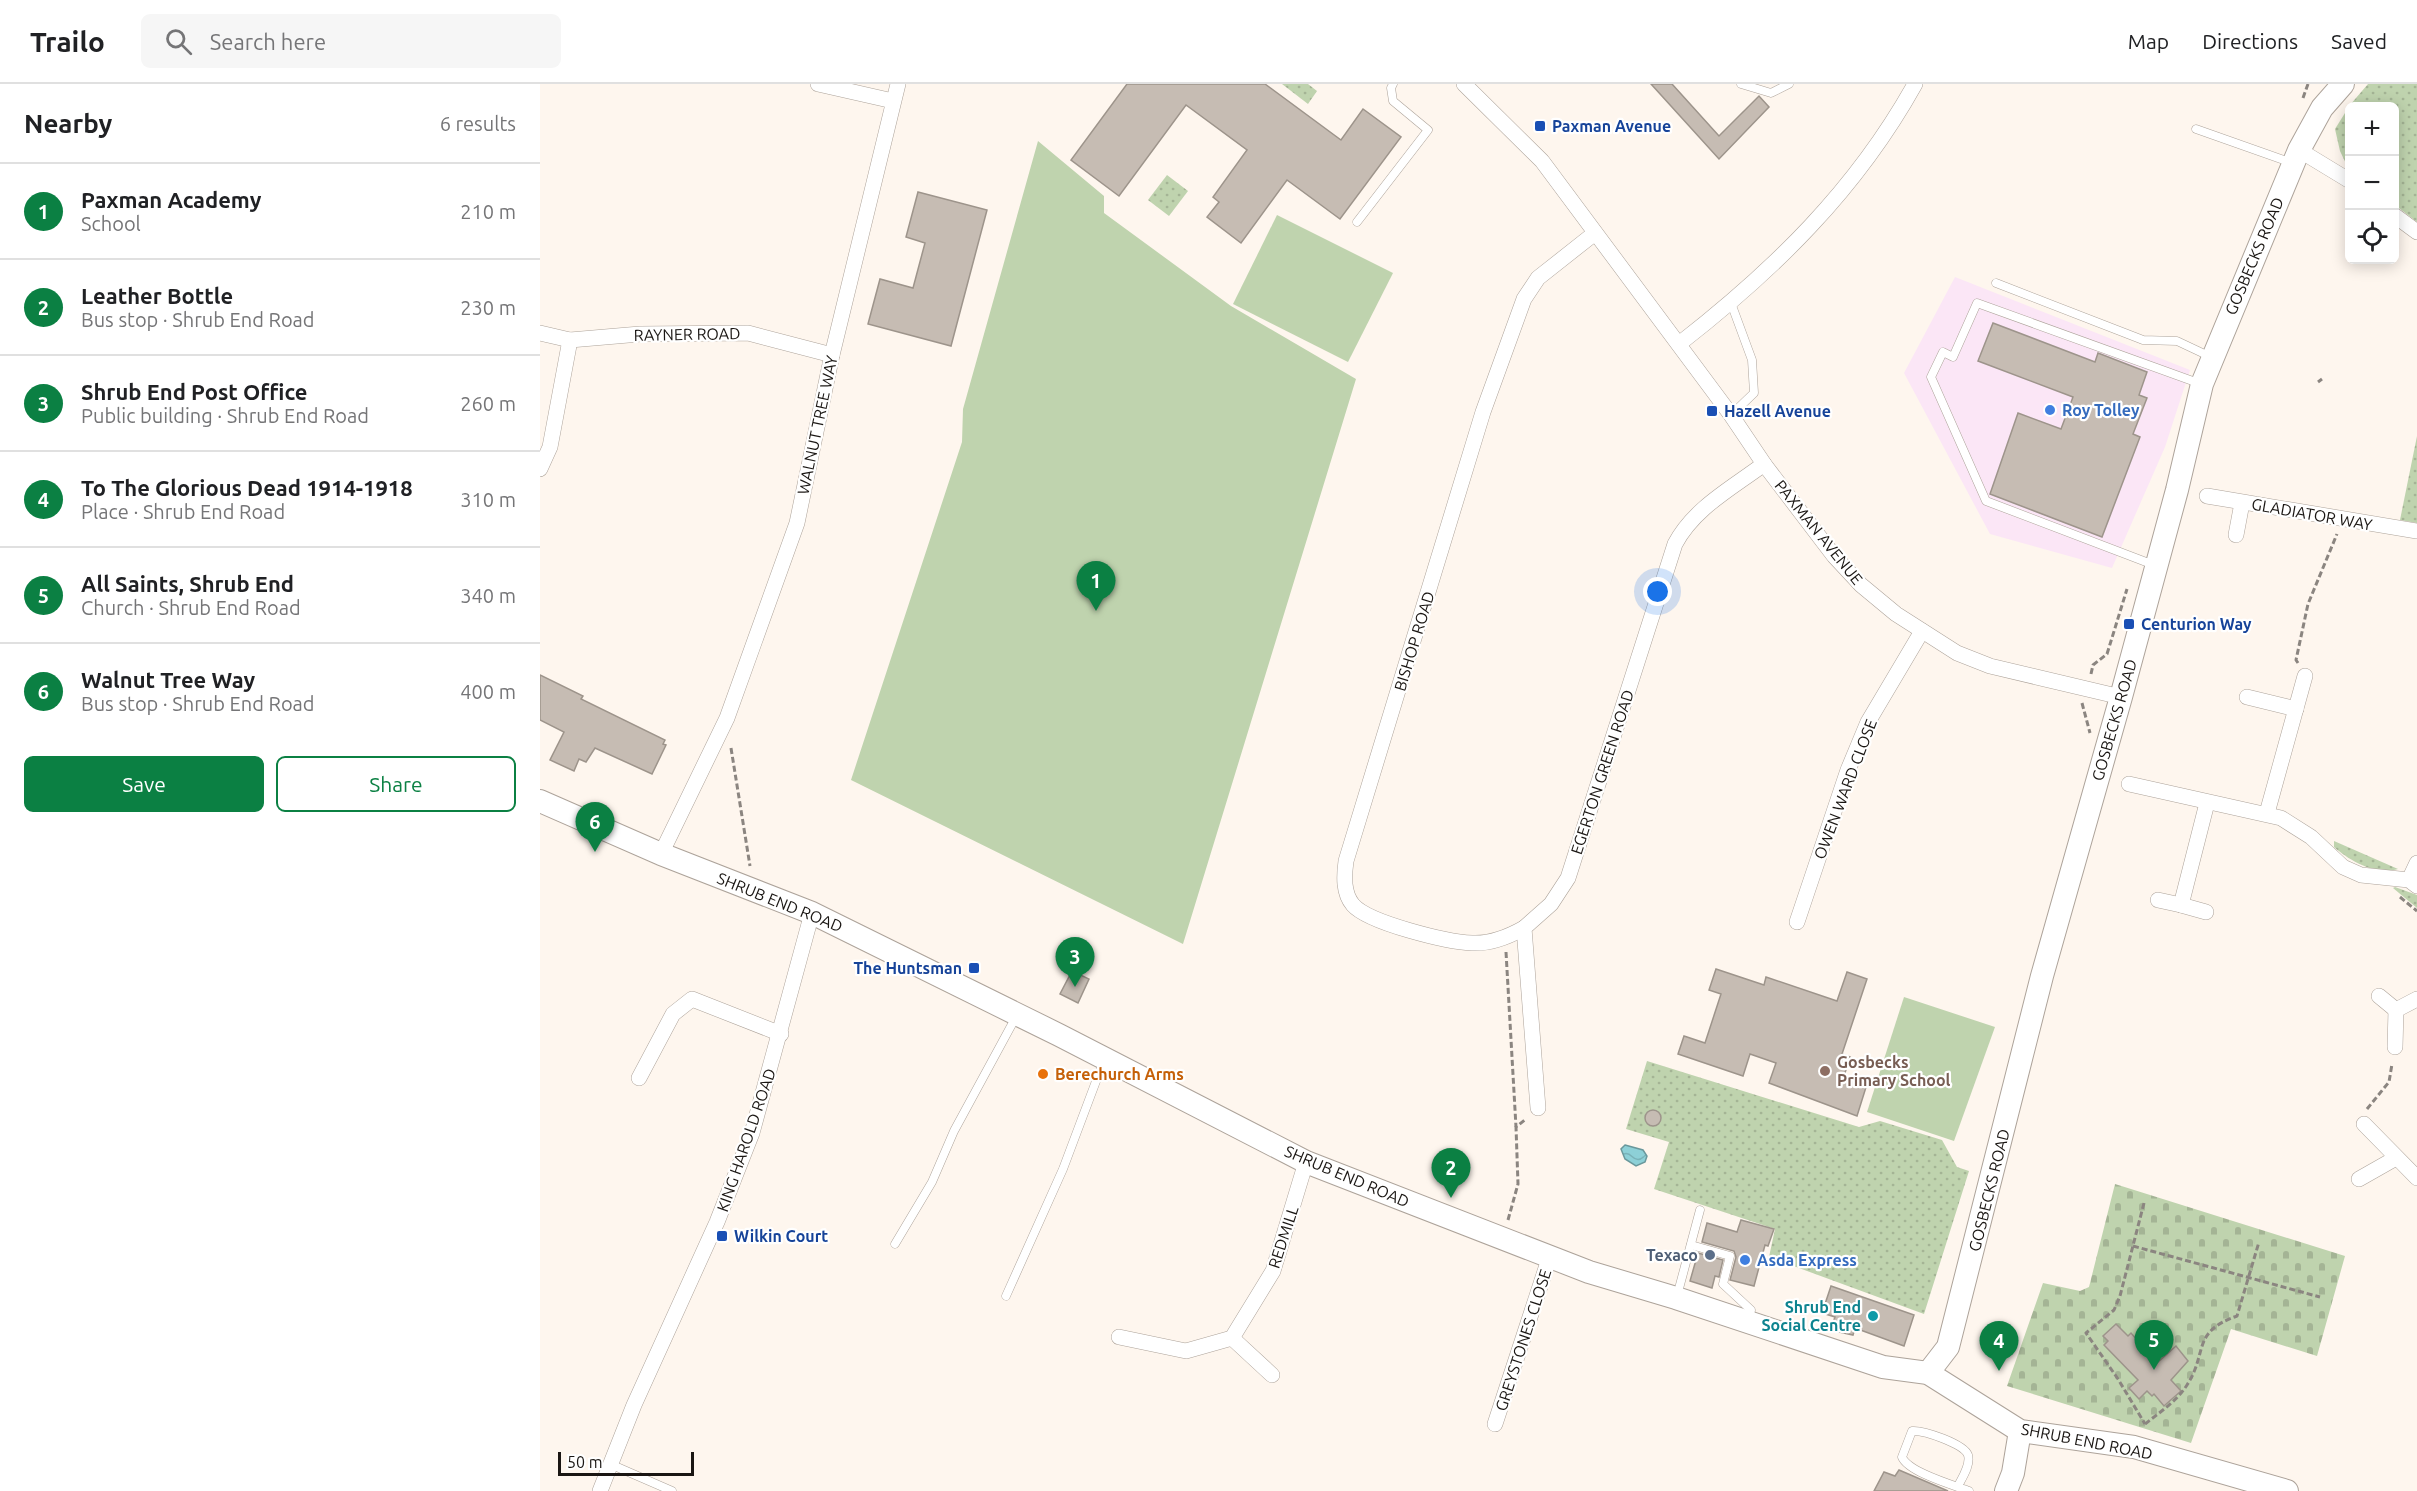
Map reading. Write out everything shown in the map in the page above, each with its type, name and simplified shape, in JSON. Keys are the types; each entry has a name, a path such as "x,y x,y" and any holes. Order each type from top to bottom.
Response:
{"main road":[{"name":"GOSBECKS ROAD","path":"1928,1373 1948,1347 2042,976 2121,697 2202,384 2296,157 2322,108 2343,84"},
{"name":"SHRUB END ROAD","path":"540,801 661,854 812,913 1018,1014 1306,1162 1590,1272 1884,1367 1928,1373 2020,1431 2134,1447 2287,1491"},
{"path":"2006,1491 2013,1473 2020,1431"}],"street":[{"path":"818,84 893,101"},
{"name":"WALNUT TREE WAY","path":"661,854 727,718 797,524 832,355 898,84"},
{"name":"PAXMAN AVENUE","path":"1464,84 1542,161 1731,415 1764,464 1834,556 1862,585 1896,615 1957,653 1990,666 2121,697"},
{"path":"1678,344 1731,303 1820,219 1892,125 1915,84"},
{"path":"2296,157 2345,180"},
{"path":"2399,219 2417,232"},
{"name":"BISHOP ROAD","path":"1524,928 1506,938 1473,943 1448,940 1366,915 1353,905 1346,893 1344,877 1346,861 1484,412 1524,299 1538,278 1595,233"},
{"name":"RAYNER ROAD","path":"540,333 570,340 640,334 748,333 832,355"},
{"path":"540,469 550,447 570,340"},
{"name":"EGERTON GREEN ROAD","path":"1524,928 1551,904 1568,878 1675,544 1684,528 1698,513 1764,464"},
{"name":"GLADIATOR WAY","path":"2207,496 2340,520 2417,531"},
{"path":"2236,535 2242,503"},
{"name":"OWEN WARD CLOSE","path":"1797,922 1848,770 1868,722 1922,631"},
{"path":"2267,813 2305,676"},
{"path":"2247,697 2296,710"},
{"path":"2129,784 2207,803 2267,813 2296,825 2343,867 2361,875 2413,883 2417,863"},
{"path":"2181,905 2207,803"},
{"path":"2158,900 2206,912"},
{"name":"KING HAROLD ROAD","path":"600,1491 634,1405 717,1222 752,1132 781,1034 812,913"},
{"path":"1524,928 1539,1108"},
{"path":"2379,996 2396,1010"},
{"path":"639,1078 673,1014 692,999 781,1034"},
{"path":"2396,1010 2417,999"},
{"path":"2395,1047 2396,1010"},
{"path":"2364,1124 2417,1178"},
{"path":"2359,1179 2396,1158"},
{"name":"REDMILL","path":"1232,1338 1273,1271 1306,1162"},
{"name":"GREYSTONES CLOSE","path":"1496,1424 1550,1256"},
{"path":"1119,1337 1186,1351 1232,1338 1272,1375"}],"lane":[{"path":"1357,222 1428,130 1393,101 1391,88 1393,84"},
{"path":"1741,84 1771,93 1789,84"},
{"path":"2196,129 2296,157"},
{"path":"1996,283 2143,340 2177,341 2212,358"},
{"path":"1731,303 1752,360 1754,393 1731,415"},
{"path":"2156,566 1986,501 1931,377 1943,352 1953,357 1977,303 2202,384"},
{"path":"895,1244 932,1182 954,1131 1018,1014"},
{"path":"1006,1296 1063,1169 1105,1058"},
{"path":"1676,1298 1700,1210"},
{"path":"1691,1245 1730,1256 1723,1284 1751,1310 1749,1323"},
{"path":"1958,1486 1968,1464 1969,1457 1964,1448 1928,1433 1912,1431 1902,1457 1905,1464 1969,1491"},
{"path":"610,1464 672,1491"}],"path":[{"path":"2318,382 2322,379"},
{"path":"2305,676 2296,660 2308,604 2327,563 2340,520"},
{"path":"2087,690 2081,706 2086,717 2087,729 2093,738 2108,742"},
{"path":"727,718 754,892"},
{"path":"1504,1240 1518,1184 1506,938"},
{"path":"2364,1124 2360,1118 2389,1082 2395,1047"},
{"path":"1516,1127 1539,1108"},
{"path":"2144,1203 2120,1296 2114,1310 2086,1333 2118,1379 2145,1424"},
{"path":"2134,1447 2145,1424 2164,1409 2189,1382 2206,1334 2223,1321 2236,1316 2259,1242"},
{"path":"2133,1246 2320,1297"}],"shaded area":[{"name":"Roy Tolley","path":"1955,277 2190,370 2165,447 2112,568 1990,534 1904,373"}],"green space":[{"path":"1282,84 1308,84 1317,91 1308,104"},
{"path":"2368,84 2417,84 2417,222 2399,208 2399,102 2353,102"},
{"path":"2345,113 2345,162 2340,151 2335,129"},
{"path":"1038,141 1104,196 1104,213 1231,306 1356,379 1183,944 851,780 962,442 963,409"},
{"path":"1167,175 1188,191 1169,216 1148,200"},
{"path":"1277,215 1393,273 1348,362 1233,304"},
{"path":"2417,436 2417,523 2400,520"},
{"path":"2334,841 2398,869 2390,871 2364,866 2334,847"},
{"path":"2393,888 2417,895 2417,908"},
{"path":"1904,997 1995,1027 1954,1141 1867,1112"},
{"path":"1647,1061 1859,1127 1880,1121 1942,1140 1957,1167 1969,1171 1924,1314 1769,1257 1775,1229 1654,1189 1669,1142 1626,1129"},
{"path":"2115,1184 2345,1256 2317,1356 2231,1329 2191,1443 2007,1386 2043,1283 2080,1291 2089,1287"}],"water":[{"path":"1625,1145 1643,1150 1647,1156 1645,1162 1636,1166 1625,1159 1621,1149"}],"building":[{"path":"1127,84 1265,84 1341,140 1363,109 1401,137 1340,219 1287,180 1241,243 1207,217 1219,202 1213,197 1247,150 1186,105 1119,196 1071,160"},
{"path":"1651,84 1672,84 1719,136 1759,96 1769,107 1719,159"},
{"path":"918,192 987,210 951,346 868,324 880,279 913,288 925,243 906,237"},
{"path":"1993,323 2095,362 2098,353 2147,372 2139,395 2147,398 2133,434 2140,437 2102,537 1990,494 2018,413 2061,429 2073,397 1978,361"},
{"path":"540,675 583,696 581,699 665,740 663,744 666,745 652,774 595,748 586,762 579,759 574,771 550,760 564,732 540,720"},
{"path":"1716,969 1764,985 1766,977 1837,1001 1847,972 1867,979 1842,1054 1850,1057 1844,1076 1867,1084 1857,1116 1769,1083 1776,1063 1750,1054 1743,1076 1678,1054 1684,1036 1705,1043 1721,994 1709,990"},
{"path":"1072,971 1089,979 1078,1003 1060,994"},
{"path":"1653,1110 1659,1112 1661,1118 1659,1124 1653,1126 1647,1124 1645,1118 1647,1112"},
{"name":"Asda Express","path":"1741,1220 1774,1229 1768,1246 1765,1245 1754,1286 1730,1280 1736,1257 1734,1251 1702,1242 1707,1223 1737,1232"},
{"path":"1698,1253 1723,1260 1719,1277 1715,1276 1712,1288 1690,1281"},
{"name":"Shrub End Social Centre","path":"1831,1286 1914,1315 1904,1346 1855,1328 1853,1335 1830,1330 1835,1317 1822,1313"},
{"path":"2116,1324 2128,1336 2131,1333 2157,1363 2176,1346 2188,1361 2171,1380 2181,1391 2164,1406 2154,1394 2152,1396 2147,1391 2139,1399 2129,1388 2138,1380 2104,1345 2108,1341 2103,1336"},
{"path":"1899,1470 1948,1491 1874,1491 1884,1472 1895,1476"}],"place":[{"name":"Paxman Avenue","path":"1540,126"},
{"name":"Roy Tolley","path":"2050,410"},
{"name":"Hazell Avenue","path":"1712,411"},
{"name":"Paxman Academy","path":"1096,611"},
{"name":"Centurion Way","path":"2129,624"},
{"name":"Walnut Tree Way","path":"595,852"},
{"name":"The Huntsman","path":"974,968"},
{"name":"Shrub End Post Office","path":"1075,987"},
{"name":"Gosbecks Primary School","path":"1825,1071"},
{"name":"Berechurch Arms","path":"1043,1074"},
{"name":"Leather Bottle","path":"1451,1198"},
{"name":"Wilkin Court","path":"722,1236"},
{"name":"Texaco","path":"1710,1255"},
{"name":"Asda Express","path":"1745,1260"},
{"name":"Shrub End Social Centre","path":"1873,1316"},
{"name":"All Saints, Shrub End","path":"2154,1370"},
{"name":"To The Glorious Dead 1914-1918","path":"1999,1371"}]}
